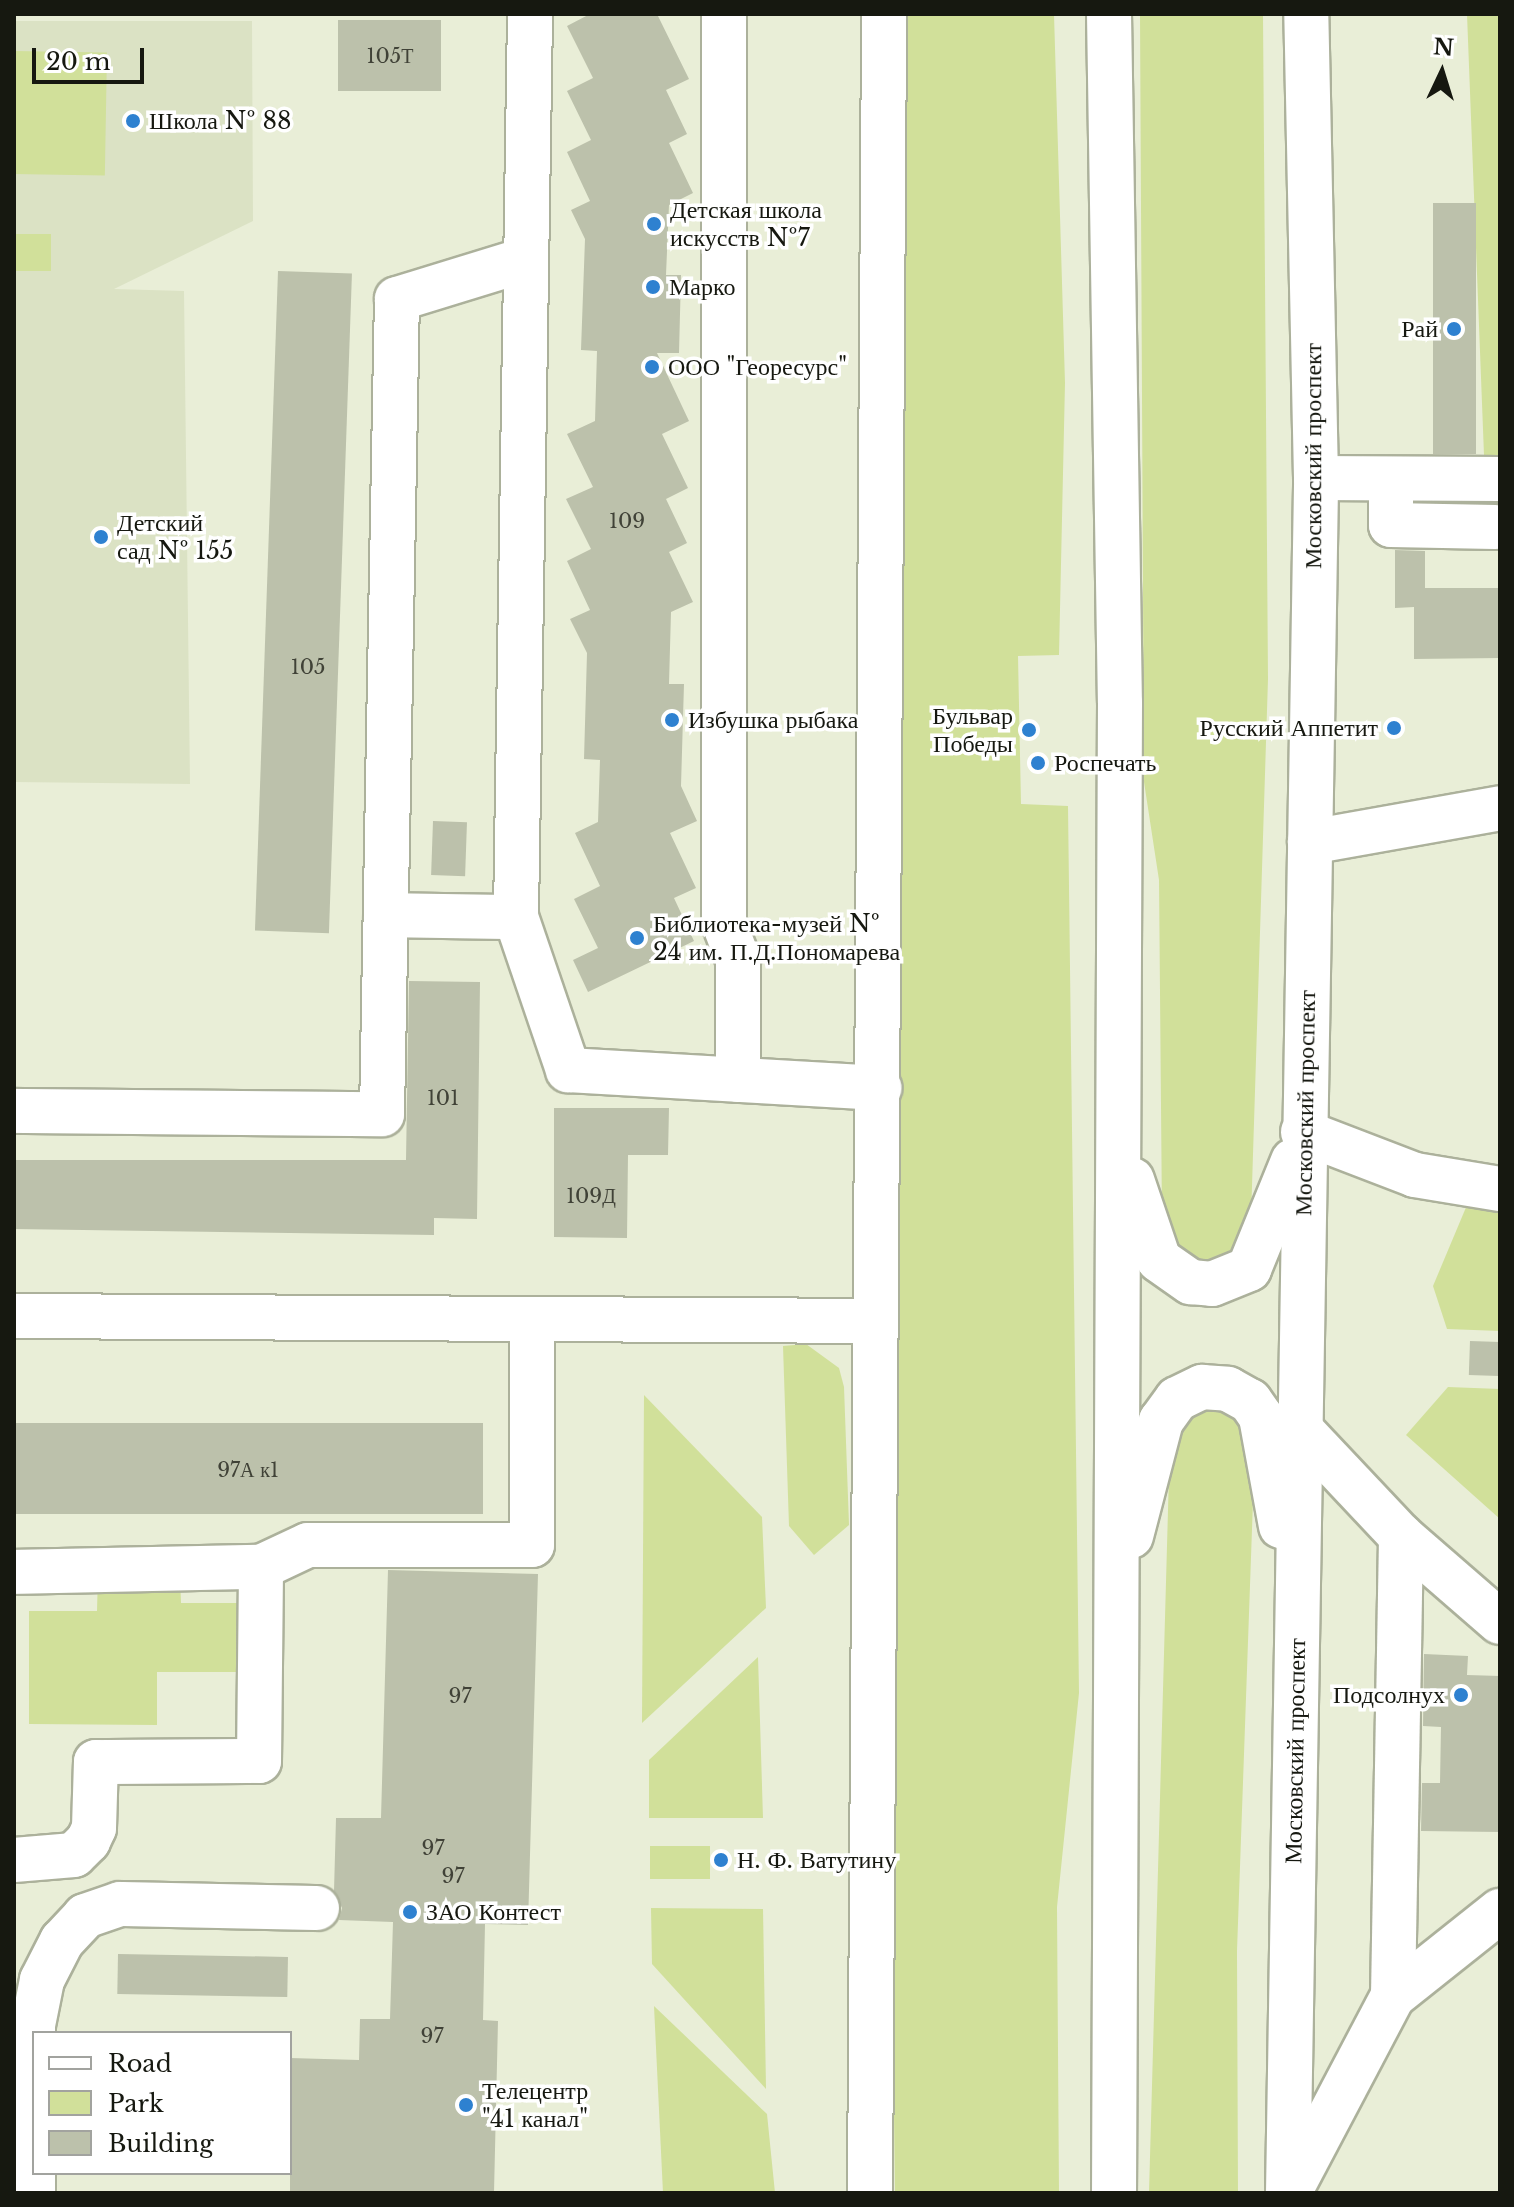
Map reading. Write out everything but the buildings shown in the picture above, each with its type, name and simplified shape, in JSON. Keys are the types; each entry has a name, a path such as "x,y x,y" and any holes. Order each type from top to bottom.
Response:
{"main road":[{"path":"530,14 516,917 568,1070 879,1088"},
{"path":"724,14 724,923 738,960 738,1080"},
{"path":"870,2193 873,1321 879,1088 884,14"},
{"path":"1109,14 1120,703 1110,2186"},
{"name":"Московский проспект","path":"1289,2193 1302,1431 1303,1132 1316,478 1306,14"},
{"path":"14,1111 382,1114 397,299 524,260"},
{"path":"1316,478 1500,479"},
{"path":"1391,479 1391,525 1495,527"},
{"path":"1310,842 1500,808"},
{"path":"386,915 516,917"},
{"path":"1118,1123 1159,1260 1191,1282 1212,1284 1249,1269 1263,1246 1303,1132 1415,1175 1500,1189"},
{"path":"14,1316 873,1321"},
{"path":"14,1572 261,1567 308,1545 532,1545 532,1319"},
{"path":"1115,1600 1161,1421 1177,1399 1202,1387 1228,1389 1250,1401 1261,1417 1297,1611"},
{"path":"1302,1431 1401,1536 1500,1622"},
{"path":"1393,1996 1401,1536"},
{"path":"14,1860 58,1859 88,1841 94,1828 96,1762 259,1761 261,1567"},
{"path":"33,2031 42,1980 62,1941 85,1916 120,1904 317,1908"},
{"path":"1289,2193 1393,1996 1500,1911"}],"shaded area":[{"path":"14,21 252,21 253,221 114,289 184,291 190,784 14,782"}],"green space":[{"path":"902,14 1054,14 1065,383 1059,655 1018,656 1021,804 1068,806 1079,1693 1057,1907 1059,2193 895,2193 885,1385 897,1326"},
{"path":"1140,14 1263,14 1268,679 1251,1218 1226,1264 1179,1259 1162,1218 1159,880 1144,782"},
{"path":"1467,14 1500,14 1500,455 1484,455"},
{"path":"14,51 107,53 105,176 14,174"},
{"path":"14,234 51,234 51,271 14,271"},
{"path":"1500,1204 1500,1331 1447,1329 1433,1286 1467,1205"},
{"path":"806,1344 839,1368 844,1387 849,1525 814,1555 789,1526 783,1346"},
{"path":"1448,1387 1500,1389 1500,1519 1406,1435"},
{"path":"644,1395 762,1517 766,1608 642,1723"},
{"path":"1198,1407 1234,1412 1255,1445 1237,1951 1238,2193 1149,2193 1170,1438"},
{"path":"98,1573 180,1574 181,1603 251,1603 250,1672 157,1672 157,1725 29,1724 29,1611 97,1611"},
{"path":"758,1657 763,1818 649,1818 649,1760"},
{"path":"650,1846 710,1846 710,1879 650,1879"},
{"path":"651,1908 763,1909 766,2089 652,1964"},
{"path":"654,2006 767,2114 775,2193 663,2193"}],"place":[{"name":"Школа № 88","path":"133,121"},
{"name":"Детская школа искусств №7","path":"654,224"},
{"name":"Марко","path":"653,287"},
{"name":"Рай","path":"1454,329"},
{"name":"ООО \"Георесурс\"","path":"652,367"},
{"name":"Детский сад № 155","path":"101,537"},
{"name":"Избушка рыбака","path":"672,720"},
{"name":"Русский Аппетит","path":"1394,728"},
{"name":"Бульвар Победы","path":"1029,730"},
{"name":"Роспечать","path":"1038,763"},
{"name":"Библиотека-музей № 24 им. П.Д.Пономарева","path":"637,938"},
{"name":"Подсолнух","path":"1461,1695"},
{"name":"Н. Ф. Ватутину","path":"721,1860"},
{"name":"ЗАО Контест","path":"410,1912"},
{"name":"Телецентр \"41 канал\"","path":"466,2105"}]}
